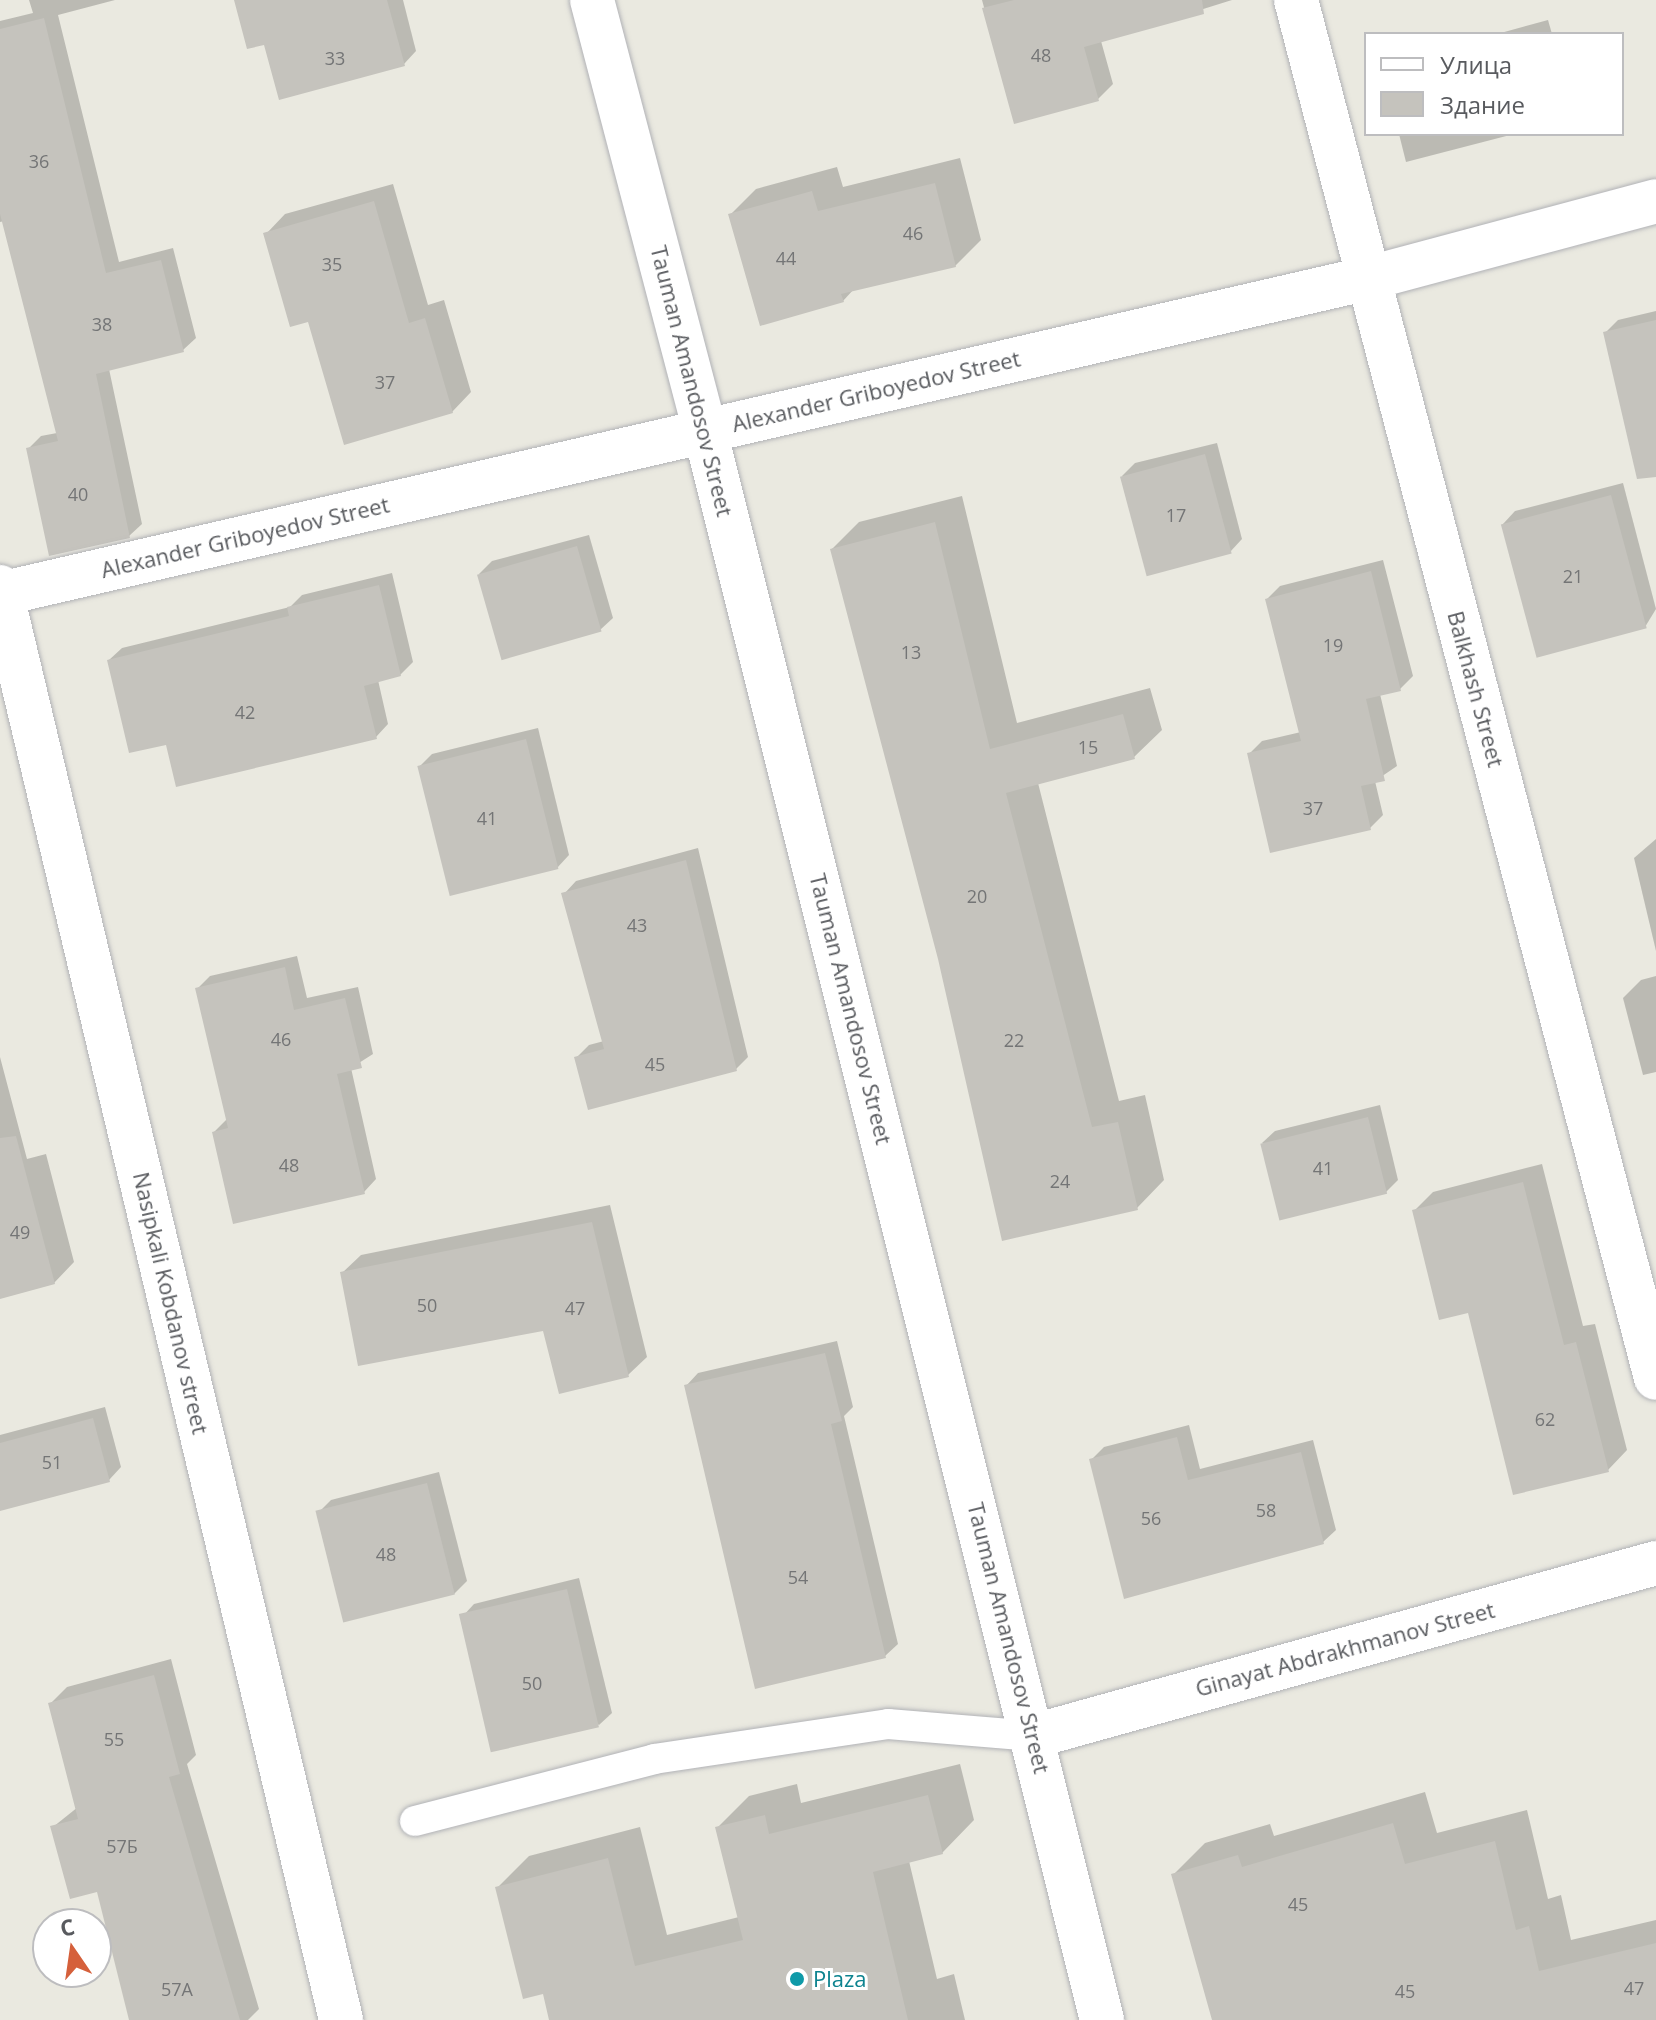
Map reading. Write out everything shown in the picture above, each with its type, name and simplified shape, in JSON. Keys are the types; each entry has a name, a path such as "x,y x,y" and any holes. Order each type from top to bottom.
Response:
{"street":[{"name":"Tauman Amandosov Street","path":"592,0 705,431 1034,1736 1102,2020"},
{"name":"Balkhash Street","path":"1296,0 1656,1378"},
{"name":"Alexander Griboyedov Street","path":"1,591 1369,278 1656,201"},
{"name":"Nasipkali Kobdanov street","path":"1,591 341,2020"},
{"name":"Ginayat Abdrakhmanov Street","path":"1034,1736 1656,1563"}],"lane":[{"path":"415,1821 654,1759 888,1724 1034,1736"}],"building":[{"path":"234,0 387,0 405,66 279,100 264,45 247,49"},
{"path":"1014,0 1202,0 1204,14 1084,47 1099,101 1014,124 982,8"},
{"path":"44,18 106,273 161,260 184,352 96,374 130,538 49,556 26,448 58,441 0,214 0,29"},
{"path":"935,183 956,267 841,294 844,302 760,326 728,214 812,191 818,211"},
{"path":"374,201 409,323 425,318 453,413 344,445 308,322 290,327 263,233"},
{"path":"1656,320 1656,477 1637,479 1603,332"},
{"path":"1205,454 1232,553 1147,576 1120,477"},
{"path":"1611,495 1647,628 1537,658 1501,525"},
{"path":"935,522 990,749 1123,714 1135,759 1006,793 1092,1127 1118,1122 1138,1210 1002,1241 938,959 830,549"},
{"path":"577,546 602,632 502,660 477,575"},
{"path":"1371,571 1401,691 1366,699 1385,781 1361,786 1371,830 1270,853 1247,753 1301,741 1265,599"},
{"path":"379,585 401,676 364,686 377,739 176,787 166,745 129,753 107,660 289,616 287,607"},
{"path":"526,739 558,869 450,896 417,766"},
{"path":"686,860 737,1071 588,1110 574,1057 604,1049 561,893"},
{"path":"285,967 294,1010 345,998 362,1068 337,1074 365,1194 233,1224 212,1132 228,1128 195,988"},
{"path":"1368,1117 1387,1194 1279,1221 1260,1144"},
{"path":"16,1136 55,1284 0,1299 0,1138"},
{"path":"1523,1182 1564,1345 1576,1342 1609,1472 1513,1495 1468,1313 1439,1320 1412,1210"},
{"path":"592,1222 629,1377 559,1394 543,1331 358,1366 340,1272"},
{"path":"825,1353 842,1421 831,1424 886,1658 755,1689 684,1385"},
{"path":"93,1418 110,1482 0,1511 0,1443"},
{"path":"1177,1437 1188,1480 1301,1452 1324,1544 1124,1599 1089,1459"},
{"path":"427,1483 455,1595 343,1622 315,1511"},
{"path":"567,1589 599,1727 491,1752 459,1614"},
{"path":"154,1675 180,1774 169,1777 240,2020 129,2020 112,1952 112,1908 101,1908 97,1892 70,1899 50,1826 78,1819 48,1703"},
{"path":"928,1795 943,1854 873,1872 908,2020 549,2020 543,1994 523,1999 495,1887 608,1858 635,1966 743,1940 715,1827 765,1815 769,1834"},
{"path":"1393,1823 1405,1864 1495,1841 1516,1930 1529,1926 1539,1971 1656,1943 1656,2020 1212,2020 1171,1874 1238,1855 1242,1867"}],"place":[{"name":"Plaza","path":"797,1979"}]}
